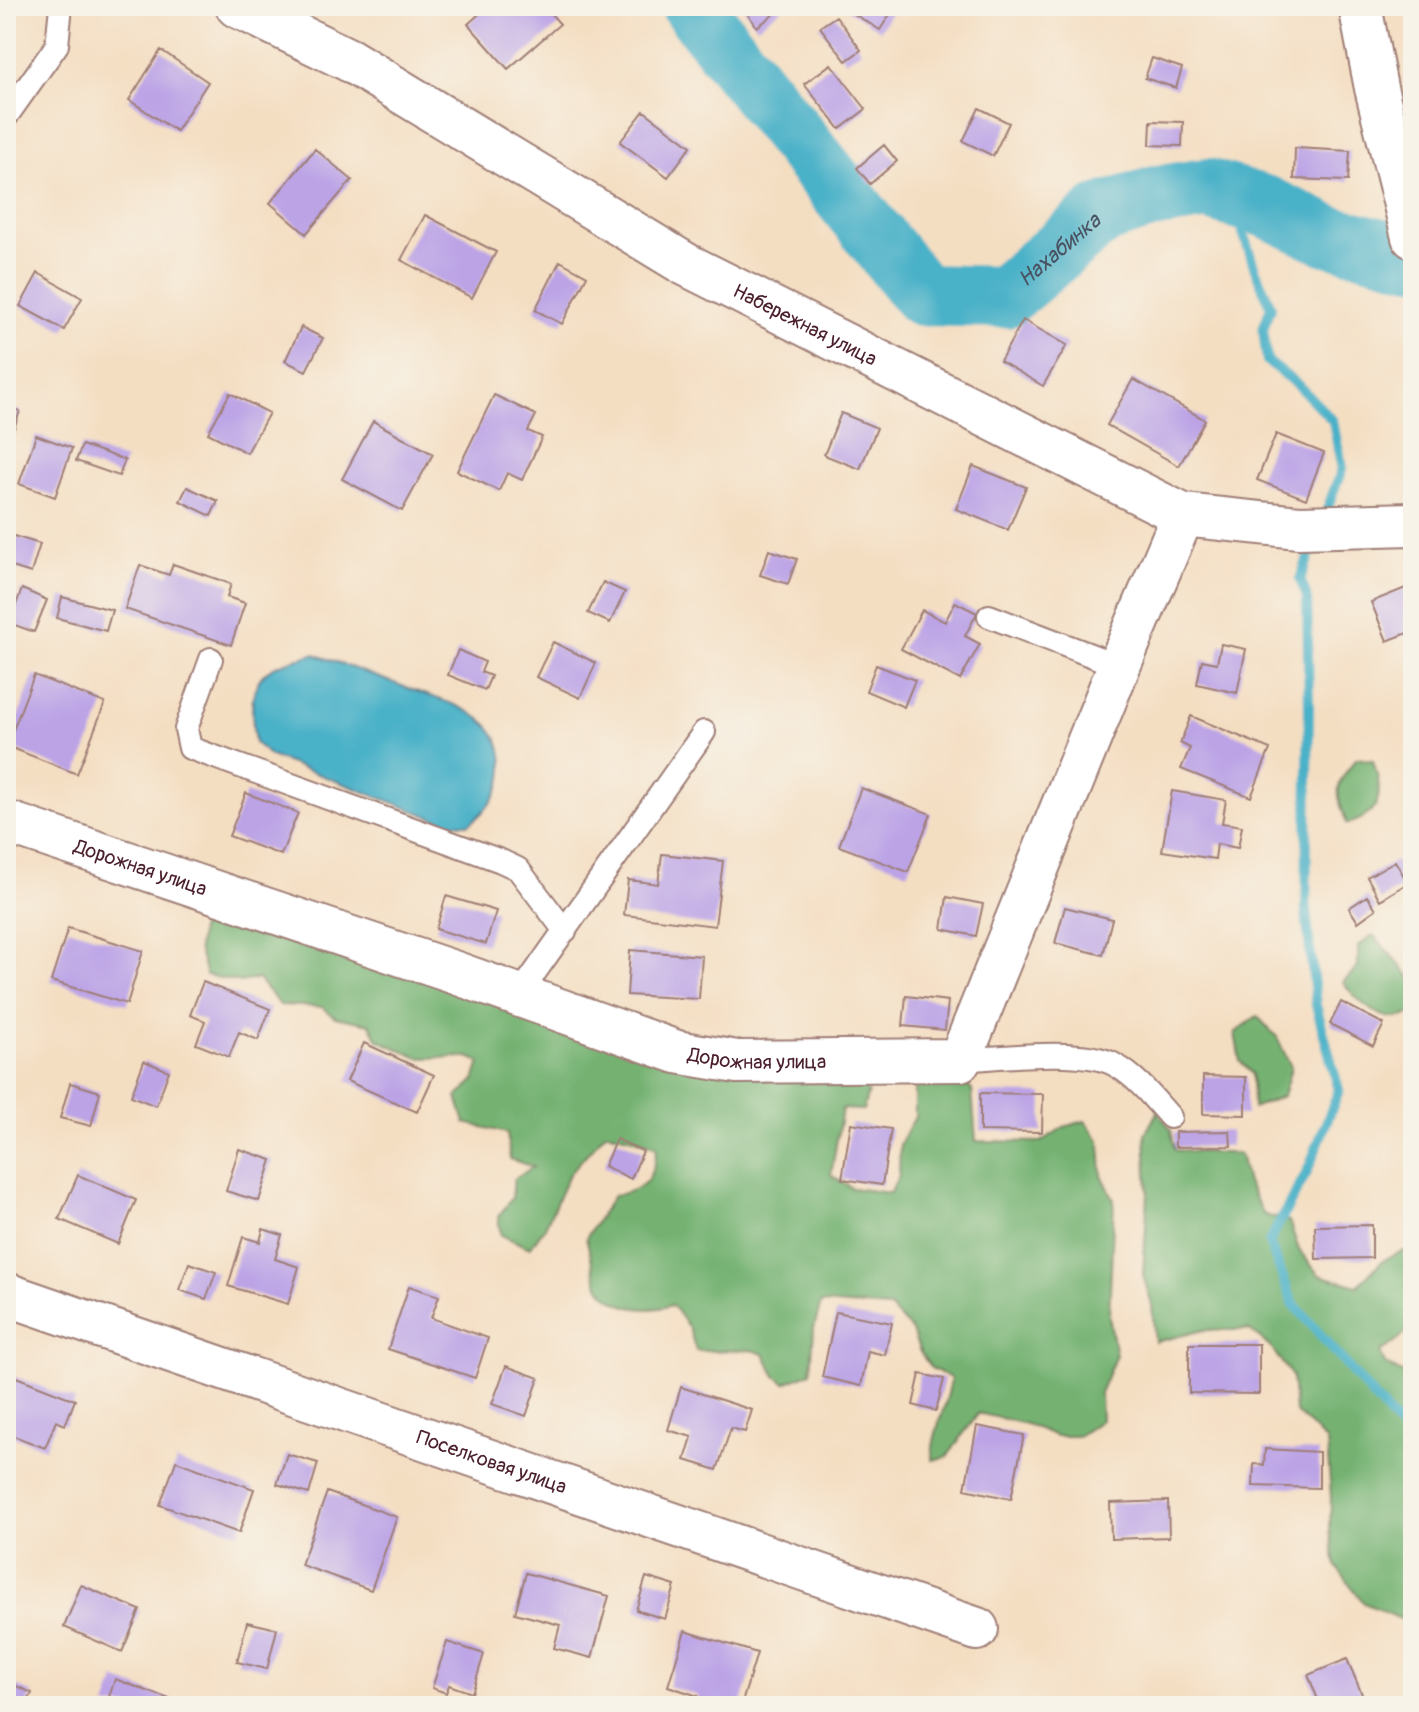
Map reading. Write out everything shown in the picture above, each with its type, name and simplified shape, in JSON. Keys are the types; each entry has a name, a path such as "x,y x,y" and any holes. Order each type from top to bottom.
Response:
{"street":[{"name":"Набережная улица","path":"237,6 349,60 685,264 1183,515 1299,527 1413,524"},
{"path":"1360,6 1376,88 1411,230"},
{"path":"960,1060 1183,515"},
{"name":"Дорожная улица","path":"6,822 519,995 677,1052 737,1062 960,1060"},
{"name":"Поселковая улица","path":"6,1294 977,1629"}],"lane":[{"path":"6,117 57,45 61,6"},
{"path":"989,616 1119,666"},
{"path":"211,659 186,729 190,748 518,869 565,931"},
{"path":"519,995 704,732"},
{"path":"960,1060 1080,1055 1114,1064 1145,1088 1170,1117"}],"green space":[{"path":"1357,758 1373,761 1379,792 1374,808 1367,815 1347,824 1339,789 1344,775"},
{"path":"222,909 524,1010 541,1027 560,1026 844,1069 868,1092 863,1110 842,1109 831,1175 852,1188 890,1193 899,1175 900,1144 915,1117 915,1085 928,1073 956,1071 972,1090 976,1141 1041,1142 1064,1127 1085,1121 1100,1141 1102,1175 1114,1200 1109,1316 1116,1355 1100,1393 1101,1420 1078,1436 1056,1436 1026,1424 978,1413 947,1457 932,1460 951,1378 931,1368 920,1352 912,1331 890,1308 821,1303 814,1328 811,1372 785,1383 776,1376 764,1354 752,1350 696,1351 689,1328 672,1305 653,1309 634,1308 608,1296 596,1277 586,1238 613,1196 646,1182 653,1168 657,1147 606,1132 569,1174 545,1227 530,1248 501,1235 498,1217 512,1198 514,1179 533,1167 510,1159 507,1133 465,1123 457,1097 474,1081 480,1062 469,1057 419,1058 378,1040 370,1024 335,1017 322,1007 280,1005 258,979 238,982 206,975 198,949 201,918"},
{"path":"1373,935 1413,980 1413,1012 1403,1017 1383,1016 1374,1011 1356,998 1343,982 1358,967 1358,947"},
{"path":"1257,1016 1277,1037 1291,1067 1283,1096 1253,1108 1252,1074 1240,1061 1235,1033"},
{"path":"1158,1111 1171,1130 1175,1150 1240,1154 1247,1183 1264,1215 1289,1221 1299,1250 1319,1275 1358,1286 1389,1257 1413,1250 1413,1328 1380,1353 1385,1364 1413,1379 1413,1629 1403,1620 1364,1603 1336,1566 1330,1531 1327,1441 1295,1412 1292,1376 1271,1348 1250,1330 1204,1330 1155,1342 1152,1305 1143,1275 1148,1193 1145,1134"}],"water":[{"path":"314,654 451,704 470,712 486,724 499,744 503,768 497,793 487,807 469,824 447,823 270,756 255,743 253,702 258,682 277,666"}],"building":[{"path":"488,6 544,6 560,24 508,69 468,24"},
{"path":"742,6 785,6 757,27"},
{"path":"847,6 894,8 880,30 846,9"},
{"path":"836,16 861,50 846,61 820,27"},
{"path":"161,50 208,82 176,131 129,100"},
{"path":"1152,58 1182,68 1176,88 1145,78"},
{"path":"831,64 866,109 840,129 804,84"},
{"path":"979,108 1009,123 993,156 963,141"},
{"path":"644,111 691,146 668,177 620,142"},
{"path":"1151,121 1183,122 1182,146 1150,145"},
{"path":"884,145 897,161 870,184 857,168"},
{"path":"1295,148 1350,151 1348,181 1294,179"},
{"path":"315,149 352,180 306,234 270,203"},
{"path":"425,215 496,252 472,298 401,260"},
{"path":"560,261 587,276 562,324 535,310"},
{"path":"38,273 82,298 64,330 20,306"},
{"path":"1023,320 1067,345 1043,386 1000,361"},
{"path":"301,327 323,338 306,371 285,361"},
{"path":"1133,379 1205,420 1179,466 1107,425"},
{"path":"230,393 269,413 247,453 208,433"},
{"path":"494,395 536,415 528,431 542,437 522,480 507,473 499,491 457,471"},
{"path":"6,406 20,411 6,451"},
{"path":"841,413 877,428 860,469 824,455"},
{"path":"373,421 433,454 402,511 342,479"},
{"path":"1276,434 1324,453 1306,499 1257,480"},
{"path":"36,435 72,448 55,497 19,484"},
{"path":"82,445 125,460 119,476 76,461"},
{"path":"973,466 1026,487 1008,530 956,509"},
{"path":"187,487 218,501 211,516 180,501"},
{"path":"7,534 40,544 31,573 6,565"},
{"path":"769,550 797,559 788,584 760,575"},
{"path":"173,564 231,584 227,597 245,603 231,645 125,609 140,565 169,575"},
{"path":"603,582 625,592 610,623 588,613"},
{"path":"1413,585 1413,631 1387,641 1371,602"},
{"path":"22,589 47,600 34,632 9,623"},
{"path":"62,597 112,610 106,631 57,618"},
{"path":"955,602 977,613 965,636 980,644 960,680 901,649 922,610 945,622"},
{"path":"553,642 596,663 580,698 536,677"},
{"path":"1221,644 1246,649 1237,693 1197,684 1202,660 1217,663"},
{"path":"458,650 485,662 481,672 491,676 485,690 448,675"},
{"path":"876,665 915,680 904,707 866,691"},
{"path":"34,675 105,703 77,774 7,746"},
{"path":"1191,716 1270,749 1251,797 1181,769 1190,748 1180,743"},
{"path":"861,788 931,814 908,872 839,846"},
{"path":"1172,791 1226,800 1222,823 1242,826 1238,848 1217,844 1215,859 1162,851"},
{"path":"246,793 298,813 281,855 229,836"},
{"path":"662,854 723,861 715,926 624,915 628,880 658,884"},
{"path":"1395,861 1408,883 1380,900 1367,877"},
{"path":"446,896 496,911 486,944 436,929"},
{"path":"1367,896 1376,909 1358,922 1349,908"},
{"path":"947,897 983,904 976,936 942,929"},
{"path":"1065,907 1112,919 1103,955 1055,943"},
{"path":"68,928 143,951 127,1004 51,981"},
{"path":"630,950 702,956 699,999 627,995"},
{"path":"203,982 270,1009 258,1040 239,1032 229,1057 196,1044 205,1021 190,1015"},
{"path":"906,996 948,1001 945,1030 903,1026"},
{"path":"1341,1002 1384,1024 1373,1046 1330,1024"},
{"path":"364,1043 434,1075 417,1112 347,1081"},
{"path":"144,1061 169,1071 156,1106 131,1096"},
{"path":"1203,1076 1246,1077 1246,1115 1203,1114"},
{"path":"70,1083 100,1092 91,1126 60,1118"},
{"path":"980,1093 1043,1094 1042,1132 980,1131"},
{"path":"851,1123 891,1129 882,1185 842,1179"},
{"path":"1230,1131 1231,1146 1175,1147 1175,1132"},
{"path":"616,1139 643,1151 631,1179 604,1166"},
{"path":"239,1149 272,1160 259,1201 226,1191"},
{"path":"78,1175 136,1200 118,1244 59,1219"},
{"path":"1372,1225 1372,1258 1316,1259 1315,1226"},
{"path":"263,1229 282,1235 275,1259 299,1267 288,1304 228,1286 243,1237 260,1242"},
{"path":"189,1263 216,1272 206,1299 179,1290"},
{"path":"409,1286 439,1296 431,1318 488,1338 475,1378 388,1349"},
{"path":"836,1312 892,1323 885,1355 868,1351 861,1386 822,1377"},
{"path":"1189,1344 1259,1344 1259,1394 1189,1393"},
{"path":"506,1366 539,1378 526,1416 492,1404"},
{"path":"6,1373 75,1400 65,1425 56,1421 45,1448 6,1433"},
{"path":"920,1374 944,1379 936,1411 913,1405"},
{"path":"681,1387 752,1410 745,1432 731,1428 717,1470 685,1460 692,1437 668,1430"},
{"path":"977,1426 1024,1435 1011,1499 965,1489"},
{"path":"1265,1449 1319,1452 1319,1488 1253,1486 1254,1464 1264,1465"},
{"path":"287,1454 318,1463 309,1494 277,1484"},
{"path":"176,1461 254,1489 239,1533 160,1505"},
{"path":"327,1492 397,1517 371,1590 301,1565"},
{"path":"1168,1501 1169,1537 1111,1539 1110,1503"},
{"path":"526,1573 609,1596 592,1658 554,1648 560,1625 515,1613"},
{"path":"646,1577 675,1586 665,1619 636,1610"},
{"path":"81,1585 140,1610 122,1652 64,1627"},
{"path":"247,1622 277,1629 267,1669 237,1662"},
{"path":"685,1631 757,1653 741,1706 695,1706 698,1696 668,1686"},
{"path":"447,1642 484,1654 472,1693 449,1685 446,1693 432,1688"},
{"path":"1347,1659 1367,1706 1309,1706 1319,1702 1308,1675"},
{"path":"115,1679 188,1706 106,1706"},
{"path":"12,1684 32,1693 26,1706 6,1706"}],"waterway":[{"name":"Нахабинка","path":"692,6 922,295 1004,297 1102,214 1156,197 1207,189 1267,207 1327,235 1413,257"},
{"path":"1231,196 1271,307 1263,329 1267,361 1298,385 1333,421 1342,469 1325,515"},
{"path":"1316,538 1300,579 1307,597 1306,911 1316,1005 1339,1090 1307,1172 1269,1242 1293,1303 1413,1443"}]}
